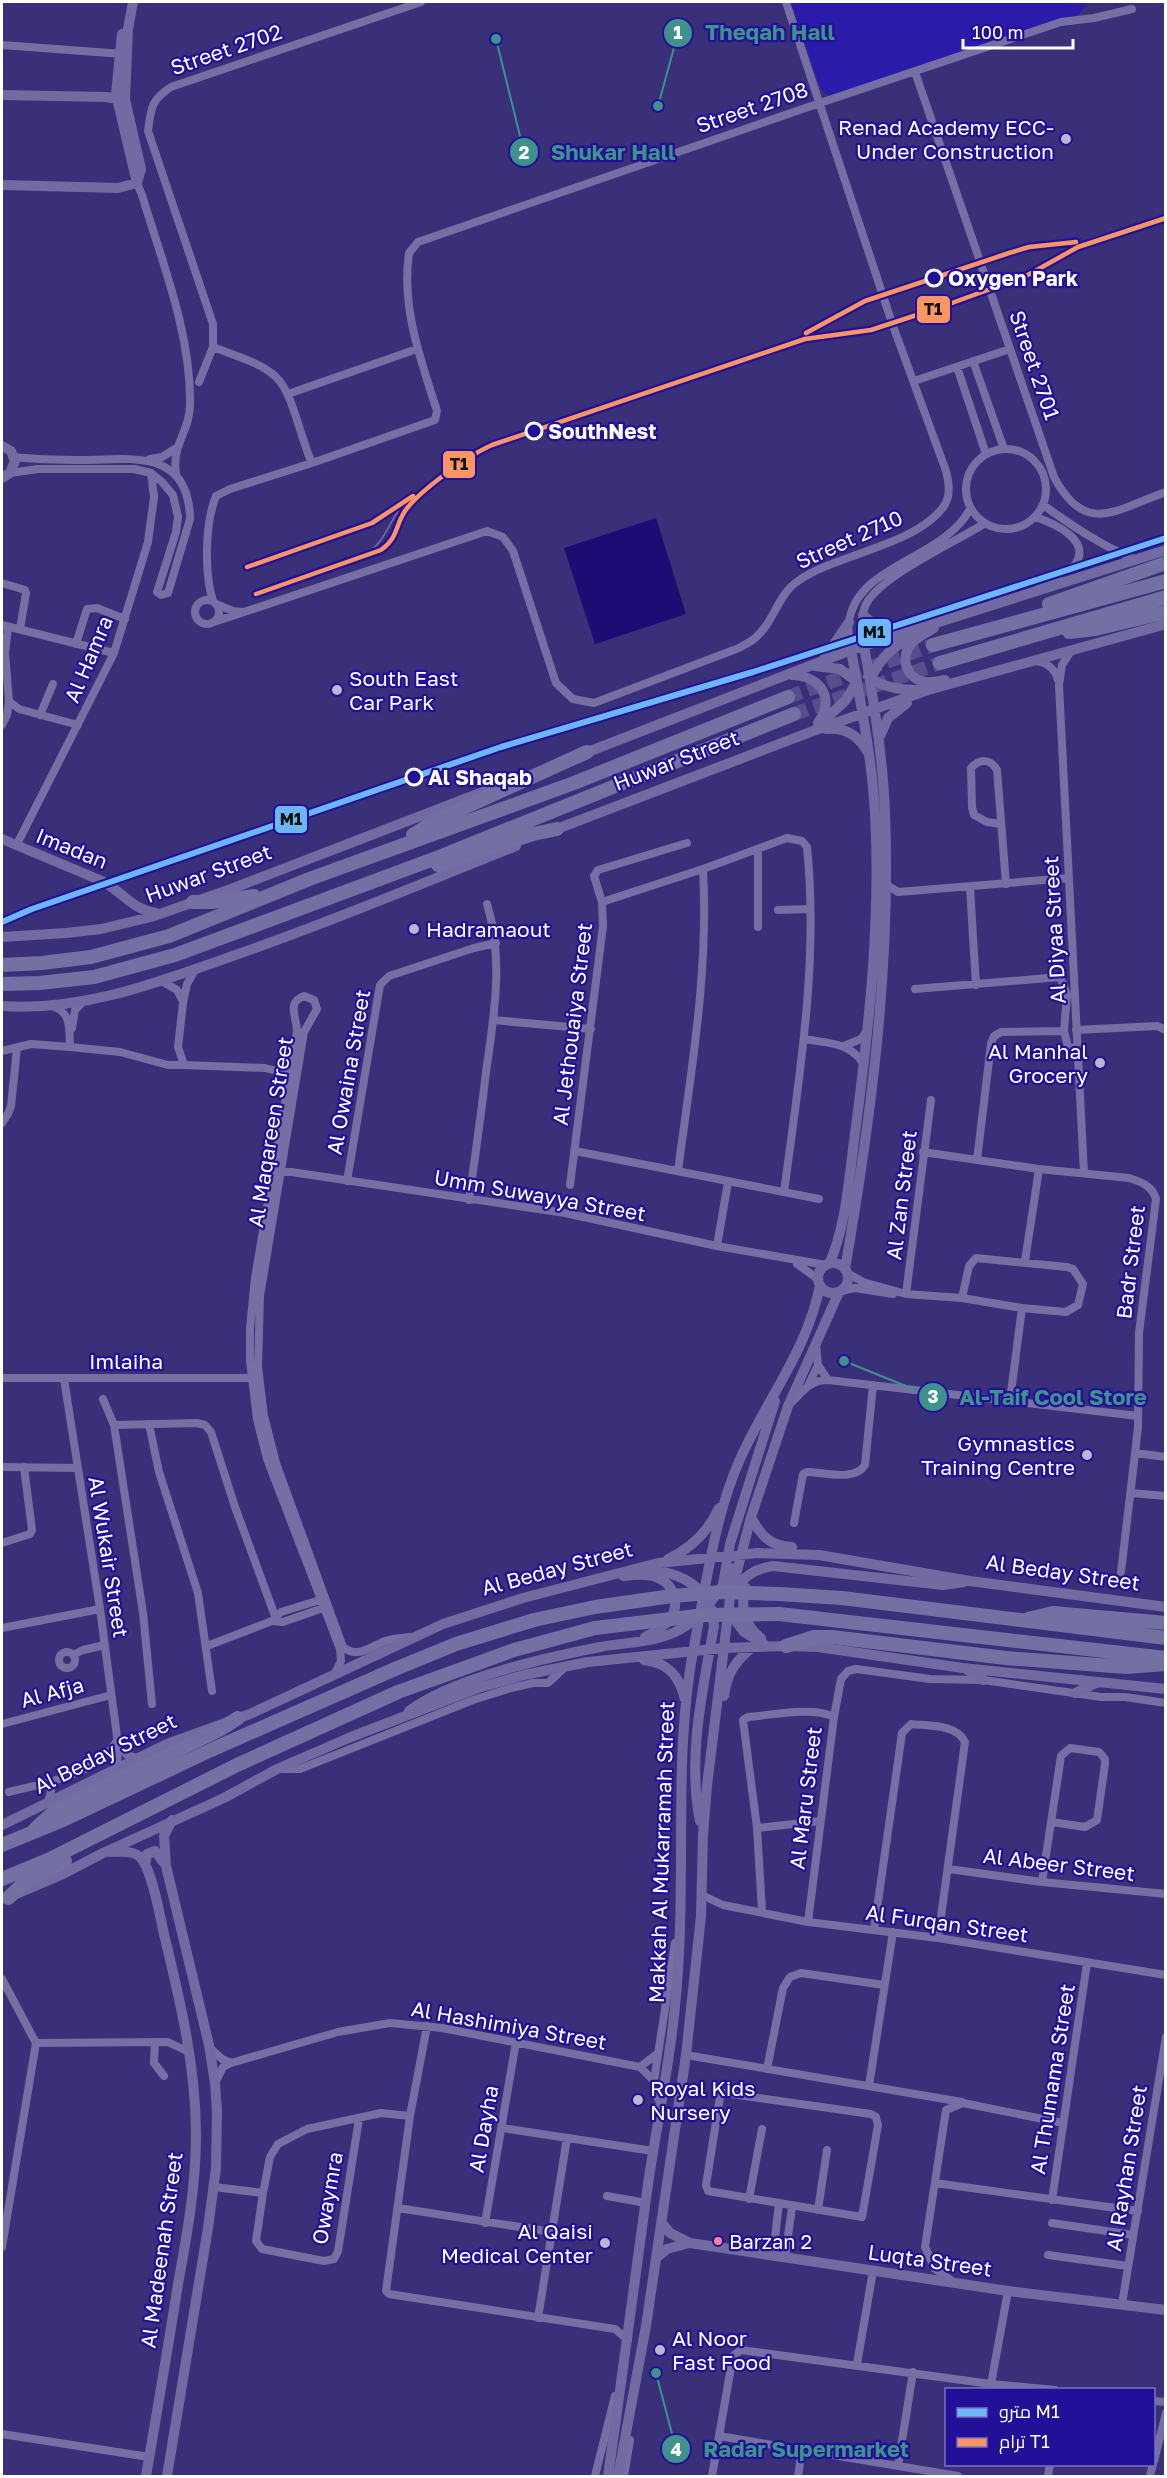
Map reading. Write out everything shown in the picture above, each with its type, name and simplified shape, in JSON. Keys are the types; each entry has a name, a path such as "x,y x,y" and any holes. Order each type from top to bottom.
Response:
{"highway":[{"path":"965,635 1166,563"},
{"path":"933,645 1166,581"},
{"path":"940,663 1166,597"},
{"path":"1031,636 1095,629 1166,612"},
{"name":"Huwar Street","path":"2,965 91,957 169,936 274,894 574,783 788,697"},
{"name":"Huwar Street","path":"2,984 40,983 94,977 175,955 386,876 794,714"},
{"path":"380,854 437,820 587,752"},
{"path":"386,876 425,869 532,834 557,829"},
{"path":"193,902 212,902 274,894"},
{"name":"Al Beday Street","path":"2,1845 405,1665 501,1629 595,1607 699,1593 779,1593 842,1598 1024,1620"},
{"path":"1024,1620 1036,1615 1053,1613 1166,1623"},
{"path":"2,1879 50,1859 237,1765 398,1692 487,1659 595,1628 705,1615 779,1614 1166,1658"},
{"path":"1024,1620 1166,1638"},
{"path":"786,1646 814,1637 832,1637 1000,1657 1126,1667 1166,1664"},
{"path":"32,1833 56,1810 238,1718"},
{"path":"4,1899 32,1879 83,1851 96,1835"}],"main road":[{"path":"127,2 123,54 125,99 141,169 137,183"},
{"path":"133,2 116,86 111,98 137,183"},
{"path":"2,95 111,98"},
{"path":"2,185 118,188 137,183"},
{"path":"3,444 14,457 14,466 4,477"},
{"name":"Huwar Street","path":"2,937 101,929 158,914 587,752 825,659 1166,550"},
{"path":"863,615 878,628 891,630 921,628"},
{"path":"952,618 911,643 904,655 906,666 916,678 925,682 966,679"},
{"path":"864,713 870,679 882,658 897,644 952,618"},
{"path":"825,659 849,622"},
{"name":"Huwar Street","path":"2,1006 49,1005 86,1000 163,982 813,731 928,690 1166,624"},
{"path":"813,731 846,700 861,668 864,646"},
{"path":"851,650 864,713 874,801 875,906 868,1030 839,1233 827,1264 821,1269 819,1282 828,1292 840,1291 847,1283 846,1271 880,1027 885,906 885,812 876,709 864,646"},
{"path":"851,650 870,679 879,684 903,690 928,690"},
{"path":"808,666 824,665 840,669 856,681 876,709"},
{"path":"786,675 804,676 821,687 826,700 825,710 813,731"},
{"path":"879,741 888,717 928,690"},
{"path":"813,731 831,729 851,733 862,742 869,753"},
{"name":"Imadan","path":"2,839 102,881 114,887 138,908 158,914"},
{"path":"119,923 124,913 124,897"},
{"path":"827,1264 838,1264 846,1271"},
{"name":"Makkah Al Mukarramah Street","path":"609,2476 660,2103 663,2054 676,1995 681,1924 681,1765 686,1703 694,1647 700,1613 706,1599 711,1558 731,1480 756,1425 777,1392 811,1322 819,1282"},
{"name":"Makkah Al Mukarramah Street","path":"618,2476 657,2257 686,2055 701,1916 703,1835 710,1754 728,1605 751,1517 788,1406 840,1291"},
{"path":"768,1646 753,1640 744,1632 728,1605 723,1585 727,1556 777,1392"},
{"path":"658,1563 688,1549 696,1542 718,1511 731,1480"},
{"path":"751,1517 764,1538 774,1545 830,1551 846,1554 862,1561"},
{"name":"Al Beday Street","path":"2,1825 167,1744 238,1718 462,1617 523,1598 658,1563 727,1556 740,1558 800,1553 862,1561 970,1581 1166,1607"},
{"path":"706,1599 723,1585 740,1558"},
{"path":"763,1567 749,1581 744,1591 743,1610 746,1620 758,1636 766,1641 786,1646"},
{"path":"694,1647 713,1618 728,1605 748,1574 763,1567 793,1567 943,1585 970,1581"},
{"path":"629,1569 672,1573 691,1582 706,1599 713,1618 697,1751 697,1807 703,1835"},
{"path":"605,1576 653,1576 663,1580 671,1588 675,1598 675,1608 671,1618 664,1626 637,1641"},
{"path":"397,1720 422,1701 441,1692 510,1669 592,1649 669,1635 689,1624 700,1613"},
{"path":"710,1754 716,1743 726,1684 731,1669 740,1657 754,1646"},
{"path":"4,1899 61,1875 172,1820 224,1798 277,1769 478,1688 567,1666 694,1647 710,1650 754,1646 818,1647 963,1668 1166,1689"},
{"path":"623,1658 653,1661 671,1670 677,1678 686,1703"},
{"path":"963,1668 983,1680"},
{"path":"1075,1693 1098,1682"},
{"name":"Al Madeenah Street","path":"167,2476 214,2187 217,2147 215,2083 209,2045 166,1866 164,1836 172,1820"},
{"path":"145,1864 147,1854 155,1851 166,1866"},
{"path":"103,1853 134,1853 145,1864"},
{"name":"Al Madeenah Street","path":"145,1864 166,1939 185,2030 196,2134 193,2191 146,2476"},
{"path":"660,2040 663,2054"},
{"name":"Luqta Street","path":"662,2223 670,2233 690,2243 1008,2291 1166,2310"},
{"name":"Luqta Street","path":"657,2257 667,2249 690,2243"}],"street":[{"name":"Street 2702","path":"213,347 213,324 148,131 152,106 160,95 171,87 421,2"},
{"name":"Street 2710","path":"211,623 481,531 496,533 503,537 513,551 556,683 561,690 578,701 594,703 738,648 754,639 771,618 782,598 798,581 899,538 923,525 944,506 950,486 867,248 786,2"},
{"name":"Street 2708","path":"312,463 435,420 438,411 417,349 409,305 408,261 412,247 418,242 1062,22 1094,18 1132,9"},
{"path":"2,45 123,54"},
{"name":"Street 2701","path":"915,72 1054,477 1068,498 1083,510 1107,514 1120,512 1166,492"},
{"path":"137,183 173,299 186,359 190,404 187,429 178,447 176,474"},
{"path":"199,382 213,347 272,374 280,381 288,394 312,463 230,489 216,496 209,520 208,580 218,608 218,617 211,623 202,622 196,616 208,580"},
{"path":"288,394 417,349"},
{"path":"914,381 1010,349"},
{"path":"973,361 1004,449"},
{"path":"957,367 986,454"},
{"path":"14,457 149,459 162,457 178,447"},
{"path":"1004,449 1020,451 1034,459 1043,473 1047,489 1043,505 1035,517 1016,529 1004,530 983,522 975,514 966,493 967,482 977,461 986,454 1004,449"},
{"path":"4,477 39,469 134,469 151,473 168,488 178,509 176,532 157,592 162,595 168,594 190,519 190,509 183,485 176,474 149,459"},
{"name":"Al Hamra","path":"16,846 114,653 148,542 154,497 151,473"},
{"path":"1043,505 1094,541 1134,559"},
{"path":"851,650 849,622 862,592 874,580 944,540 956,530 970,509"},
{"path":"1030,592 1074,566 1078,559 1078,545 1071,536 1055,523 1035,517"},
{"path":"864,646 863,615 867,603 874,594 889,581 982,525"},
{"path":"2,583 25,590 20,629"},
{"path":"199,603 203,600 214,602"},
{"name":"Street 2710","path":"214,602 233,610 250,611"},
{"path":"76,644 87,609 97,608 125,619"},
{"path":"2,726 7,715 9,701 3,653 5,626 114,653"},
{"name":"Al Diyaa Street","path":"1073,649 1062,665 1059,685 1084,1173"},
{"path":"1031,661 1047,664 1058,676 1059,685"},
{"path":"40,715 53,684"},
{"path":"9,701 19,709 78,725"},
{"path":"1001,824 980,819 974,814 971,768 980,761 994,763 998,770 1006,884"},
{"name":"Al Jethouaiya Street","path":"602,902 703,869 787,838 802,841 807,847 812,927 804,1039 784,1191"},
{"name":"Al Jethouaiya Street","path":"570,1185 603,926 602,902 594,876 595,872 687,843"},
{"path":"758,849 758,927"},
{"path":"678,1171 701,996 705,909 703,869"},
{"path":"885,884 898,892 970,888 1069,878"},
{"path":"970,888 976,986"},
{"path":"885,906 898,892"},
{"path":"469,1200 497,973 496,944 487,903"},
{"path":"778,910 810,909"},
{"name":"Al Owaina Street","path":"347,1181 380,985 389,976 474,948 496,944"},
{"path":"184,1065 178,1047 183,1003 187,984 195,970"},
{"path":"915,989 976,986 1060,976 1066,994 1064,1031 1068,1047 1078,1048"},
{"path":"163,982 177,990 183,1003"},
{"name":"Al Maqareen Street","path":"278,1170 305,1028 317,1009 314,1000 307,996 298,998 293,1006 297,1032 260,1296 255,1378 276,1463 307,1544 341,1653 339,1665 333,1676"},
{"path":"69,1035 75,1010 86,1000"},
{"path":"49,1005 64,1012 68,1020 70,1047"},
{"path":"493,1020 591,1029"},
{"path":"1076,1030 1157,1026 1166,1030"},
{"path":"844,1046 861,1039 868,1030"},
{"path":"978,1160 991,1044 994,1036 1001,1032 1064,1031"},
{"path":"804,1039 844,1046 854,1051 864,1064"},
{"path":"2,1051 31,1044 70,1047 120,1052 168,1065 254,1067 290,1074 296,1080"},
{"path":"2,1123 11,1106 16,1048"},
{"name":"Al Zan Street","path":"904,1293 931,1100"},
{"name":"Al Jethouaiya Street","path":"575,1151 819,1199"},
{"name":"Badr Street","path":"923,1152 1039,1169 1129,1178 1143,1182 1154,1193 1156,1199 1138,1347 1138,1416 1135,1453 1121,1572"},
{"path":"1025,1261 1039,1169"},
{"name":"Umm Suwayya Street","path":"278,1170 565,1214 790,1260 827,1264"},
{"path":"717,1246 728,1182"},
{"path":"840,1291 855,1288 890,1294 962,1298 1022,1308 1066,1312 1078,1305 1083,1284 1073,1269 1025,1261 984,1258 972,1261 969,1266 962,1298"},
{"name":"Umm Suwayya Street","path":"790,1260 803,1267 819,1282"},
{"path":"846,1271 862,1282 904,1293"},
{"path":"1010,1400 1022,1308"},
{"path":"816,1343 818,1365 828,1380"},
{"path":"788,1406 809,1384 818,1365"},
{"name":"Imlaiha","path":"2,1378 255,1378"},
{"name":"Al Wukair Street","path":"64,1379 100,1608 118,1742 117,1768"},
{"path":"809,1384 818,1380 828,1380 1138,1416"},
{"path":"794,1523 803,1474 807,1472 855,1474 865,1465 873,1385"},
{"path":"103,1399 114,1425 143,1613 152,1704"},
{"path":"114,1425 197,1423 205,1425 211,1432 274,1619"},
{"path":"149,1424 159,1472 198,1593 212,1691"},
{"path":"1135,1453 1166,1457"},
{"path":"2,1467 77,1468"},
{"path":"2,1543 30,1534 32,1530 24,1467"},
{"path":"1131,1493 1166,1496"},
{"path":"207,1646 274,1619 281,1612 324,1603"},
{"name":"Al Maqareen Street","path":"324,1603 341,1643 349,1652 361,1652 389,1640 419,1636"},
{"path":"2,1628 100,1608"},
{"path":"73,1655 105,1645"},
{"path":"277,1769 292,1771 300,1769 473,1700 533,1683 548,1683 567,1666"},
{"name":"Al Maru Street","path":"808,1922 834,1717 841,1679 848,1671 856,1669 930,1679 983,1680"},
{"path":"983,1680 1166,1703"},
{"name":"Al Afja","path":"2,1724 111,1695"},
{"path":"762,1911 757,1828 743,1720 748,1717 813,1712 827,1713 834,1717"},
{"path":"874,1930 901,1737 906,1727 911,1724 951,1729 963,1737 966,1742 938,1938"},
{"path":"9,1792 49,1787 102,1760 118,1742 127,1755 137,1758"},
{"path":"1042,1882 1052,1822 1064,1752 1074,1747 1099,1752 1105,1759 1105,1764 1097,1820 1085,1827 1052,1822"},
{"path":"49,1787 61,1797"},
{"path":"48,1804 49,1787"},
{"path":"757,1828 820,1821"},
{"name":"Al Abeer Street","path":"949,1869 1042,1882 1166,1894"},
{"name":"Al Furqan Street","path":"702,1895 723,1905 808,1922 938,1938 1166,1975"},
{"path":"701,1916 708,1910 723,1905"},
{"path":"660,2040 672,1959 681,1924"},
{"path":"869,2086 893,1932"},
{"name":"Al Thumama Street","path":"1052,2200 1087,1963"},
{"path":"768,2069 783,1988 790,1977 801,1973 884,1985"},
{"path":"2,1979 36,2043 2,2247"},
{"name":"Al Hashimiya Street","path":"231,2063 354,2028 390,2023 427,2026 640,2067"},
{"path":"427,2026 410,2116 385,2287 387,2293 615,2329 628,2340"},
{"path":"36,2043 168,2042 178,2038 185,2030"},
{"name":"Al Rayhan Street","path":"1122,2304 1166,2037"},
{"path":"154,2042 154,2063 164,2076"},
{"path":"168,2042 189,2052"},
{"name":"Al Dayha","path":"485,2223 516,2042"},
{"path":"209,2045 214,2053 231,2063"},
{"path":"654,2081 640,2067 663,2054"},
{"path":"660,2103 654,2081 663,2054"},
{"path":"686,2055 869,2086 1063,2123"},
{"path":"215,2083 223,2067 231,2063"},
{"path":"722,2093 871,2114 876,2117 878,2126 862,2217 749,2199 708,2191 706,2188 722,2093"},
{"path":"956,2283 935,2269 925,2247 946,2110 963,2103"},
{"name":"Owaymra","path":"359,2119 338,2252 334,2259 324,2261 261,2249 256,2241 263,2193 270,2157 278,2144 307,2130 381,2113 410,2116"},
{"path":"502,2128 653,2151"},
{"path":"749,2199 762,2129"},
{"path":"538,2318 567,2138"},
{"path":"818,2210 827,2150"},
{"path":"935,2183 1138,2211"},
{"path":"214,2187 263,2193"},
{"path":"607,2196 646,2203"},
{"path":"773,2256 779,2203"},
{"path":"785,2258 792,2206"},
{"path":"398,2208 552,2232"},
{"path":"1053,2223 1133,2235"},
{"path":"1048,2255 1128,2266"},
{"path":"857,2364 873,2271"},
{"path":"991,2384 1008,2291"},
{"path":"615,2329 631,2317"},
{"path":"712,2476 733,2356 736,2351 857,2364 1034,2388"},
{"path":"898,2466 913,2372"},
{"path":"595,2476 622,2375"},
{"path":"624,2476 634,2416 634,2386"},
{"path":"1155,2455 1166,2413"},
{"path":"2,2434 150,2457"},
{"path":"719,2436 958,2476"},
{"path":"798,2476 802,2450"}],"shaded area":[{"path":"790,2 1089,2 1078,15 829,96 821,90"},
{"path":"656,518 686,614 595,644 564,548"}],"tunnel":[{"path":"788,697 933,645"},
{"path":"794,714 940,663"}],"tram line":[{"name":"T1","path":"256,594 381,550 391,541 405,511 421,494 458,465 492,445 805,339 871,330 941,307 1026,276 1078,247 1166,218"},
{"name":"T1","path":"806,333 865,301 1029,247 1076,242"},
{"path":"422,489 441,479"},
{"name":"T1","path":"247,567 372,523 413,496"},
{"path":"362,557 382,539 405,502"}],"metro line":[{"name":"M1","path":"2,922 32,909 501,747 753,672 1166,538"}],"place":[{"name":"Shukar Hall","path":"496,39"},
{"name":"Theqah Hall","path":"658,106"},
{"name":"Renad Academy ECC- Under Construction","path":"1066,139"},
{"name":"Oxygen Park","path":"934,278"},
{"name":"SouthNest","path":"534,431"},
{"name":"South East Car Park","path":"337,690"},
{"name":"Al Shaqab","path":"414,777"},
{"name":"Hadramaout","path":"414,929"},
{"name":"Al Manhal Grocery","path":"1100,1063"},
{"name":"Al-Taif Cool Store","path":"844,1361"},
{"name":"Gymnastics Training Centre","path":"1087,1455"},
{"name":"Royal Kids Nursery","path":"638,2100"},
{"name":"Barzan 2","path":"718,2241"},
{"name":"Al Qaisi Medical Center","path":"605,2243"},
{"name":"Al Noor Fast Food","path":"660,2350"},
{"name":"Radar Supermarket","path":"656,2373"}]}
